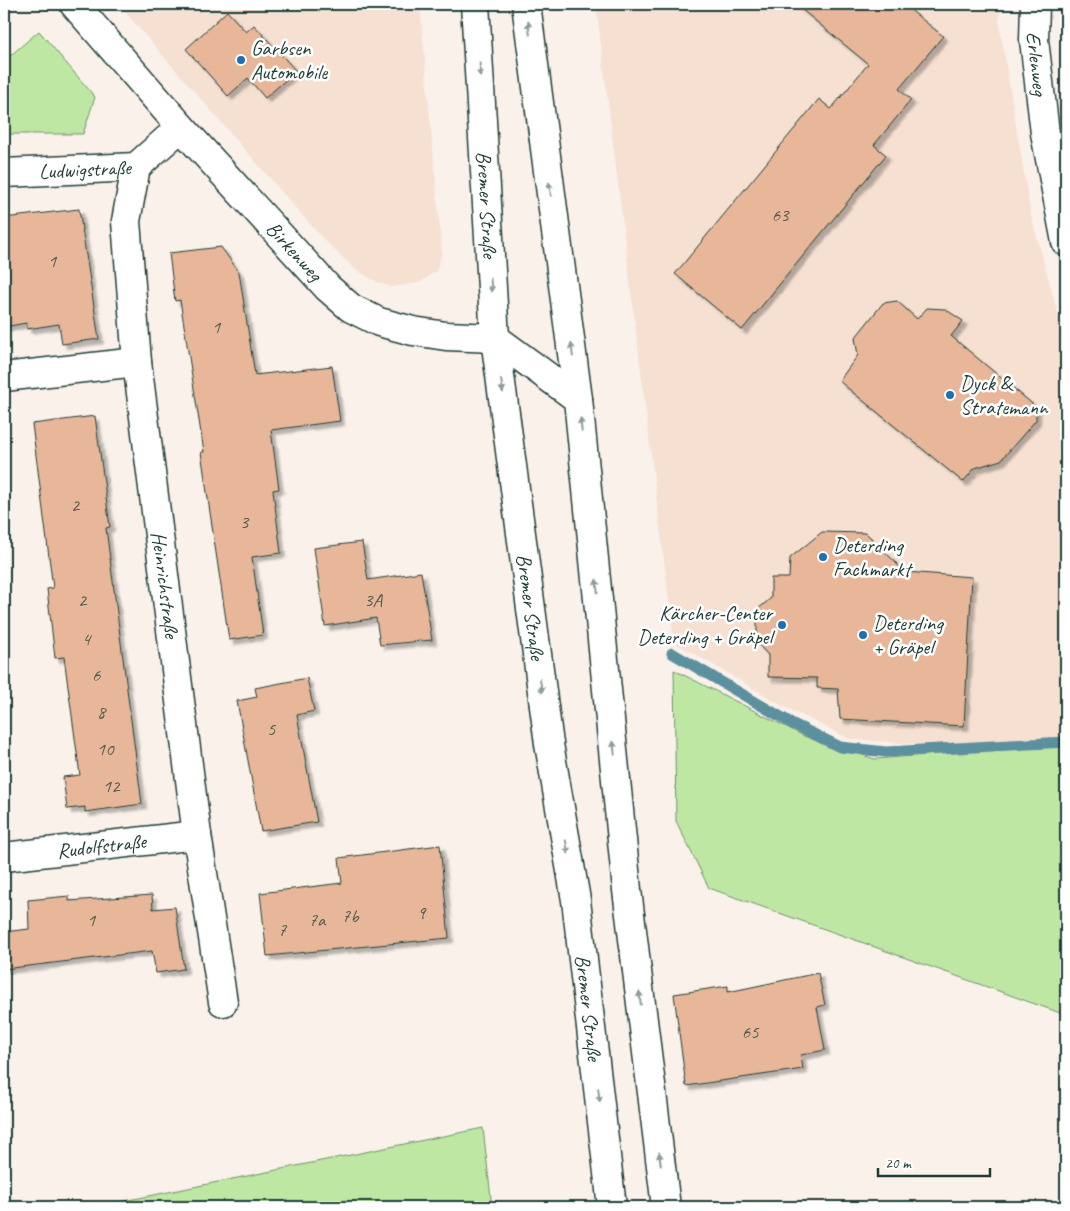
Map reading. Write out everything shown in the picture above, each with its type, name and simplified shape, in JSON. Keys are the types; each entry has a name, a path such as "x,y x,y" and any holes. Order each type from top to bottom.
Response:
{"main road":[{"name":"Birkenweg","path":"74,4 181,127 328,288 351,308 379,322 413,332 457,338 495,338"},
{"name":"Bremer Straße","path":"476,4 495,338 549,744 576,900 612,1207"},
{"path":"526,4 578,398 627,890 666,1207"},
{"name":"Erlenweg","path":"1035,4 1034,40 1045,133 1066,242"},
{"name":"Ludwigstraße","path":"4,172 136,167 181,127"},
{"name":"Heinrichstraße","path":"136,167 126,221 137,362 197,835 223,1002"},
{"path":"495,338 578,398"},
{"path":"4,377 137,362"},
{"name":"Rudolfstraße","path":"4,857 197,835"}],"shaded area":[{"path":"118,4 420,4 442,253 436,271 419,283 391,287 377,282 355,269 323,239"},
{"path":"596,4 1001,4 999,22 1031,216 1066,343 1066,755 850,739 783,706 674,642"}],"green space":[{"path":"39,31 95,97 83,134 7,134 4,126 4,61"},
{"path":"674,670 806,737 875,759 1066,744 1066,1015 709,888 676,821"},
{"path":"483,1128 492,1207 95,1207"}],"building":[{"path":"795,4 903,4 943,36 899,89 911,100 874,145 886,155 742,330 675,274 819,99 831,109 868,64"},
{"name":"Garbsen Automobile","path":"227,11 246,32 254,25 296,71 265,98 248,78 228,96 186,49"},
{"path":"79,209 99,339 62,344 59,324 27,329 26,323 4,327 4,218"},
{"path":"221,247 239,272 255,375 332,366 340,421 271,430 279,489 273,490 281,553 252,557 263,635 229,640 201,452 204,452 180,300 175,301 169,253"},
{"path":"897,301 917,319 927,308 945,309 963,321 951,336 1036,407 1036,420 1001,460 975,468 963,482 839,381 858,355 855,338 883,303"},
{"path":"95,416 110,527 106,528 142,804 85,812 85,807 67,809 63,777 80,775 64,657 55,658 47,589 53,588 32,424"},
{"name":"Deterding + Gräpel","path":"822,532 866,533 905,572 972,577 964,726 840,719 838,689 817,688 817,678 768,677 768,655 757,643 757,610 771,598 771,578 789,578 790,558"},
{"path":"362,542 368,580 421,572 432,640 380,645 376,618 325,626 314,548"},
{"path":"307,678 314,711 297,715 317,822 261,831 237,701 257,697 255,688"},
{"path":"440,845 449,938 267,956 260,893 342,883 339,858"},
{"path":"152,895 153,909 175,907 184,969 156,973 152,951 4,969 4,932 29,929 28,900 69,896 69,901"},
{"path":"818,973 825,1005 817,1007 825,1050 801,1055 803,1069 686,1086 674,994 728,986 728,992"}],"waterway":[{"path":"672,653 793,724 840,747 886,752 1066,742"}],"place":[{"name":"Garbsen Automobile","path":"241,60"},
{"name":"Dyck & Stratemann","path":"950,395"},
{"name":"Deterding Fachmarkt","path":"823,557"},
{"name":"Kärcher-Center Deterding + Gräpel","path":"782,625"},
{"name":"Deterding + Gräpel","path":"863,635"}]}
